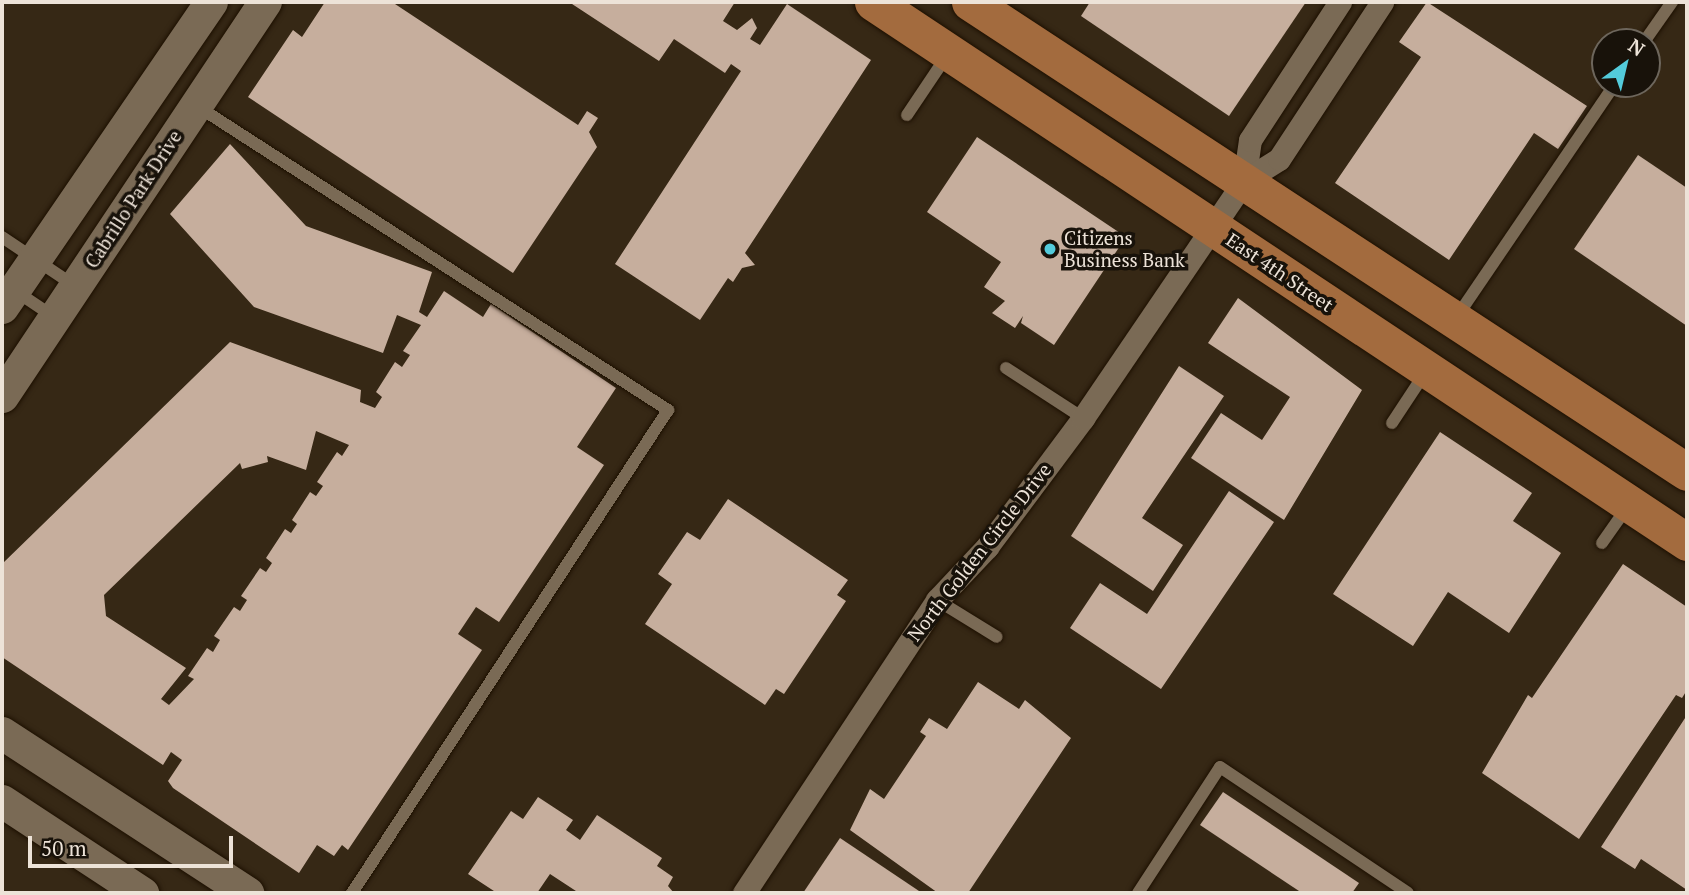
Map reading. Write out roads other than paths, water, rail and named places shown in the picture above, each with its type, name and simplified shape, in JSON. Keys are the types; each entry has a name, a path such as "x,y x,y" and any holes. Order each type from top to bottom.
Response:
{"main road":[{"name":"East 4th Street","path":"873,2 1687,542"},
{"path":"972,2 1453,321 1687,472"}],"street":[{"path":"5,293 34,258 211,2"},
{"name":"Cabrillo Park Drive","path":"2,396 265,2"},
{"name":"North Golden Circle Drive","path":"1244,181 1250,140 1340,2"},
{"name":"North Golden Circle Drive","path":"744,893 937,600 987,547 1083,418 1244,181 1279,159 1375,4"},
{"path":"2,733 247,893"},
{"path":"2,802 142,893"}],"lane":[{"path":"1654,28 1672,2"},
{"path":"907,115 949,52"},
{"path":"1453,321 1605,98"},
{"path":"195,105 668,410 352,893"},
{"path":"2,237 75,286"},
{"path":"5,293 54,317"},
{"path":"1006,368 1083,418"},
{"path":"1392,423 1426,371"},
{"path":"1602,543 1629,504"},
{"path":"937,600 997,637"},
{"path":"1138,893 1220,767 1408,893"}],"place":[{"name":"Citizens Business Bank","path":"1050,249"}]}
